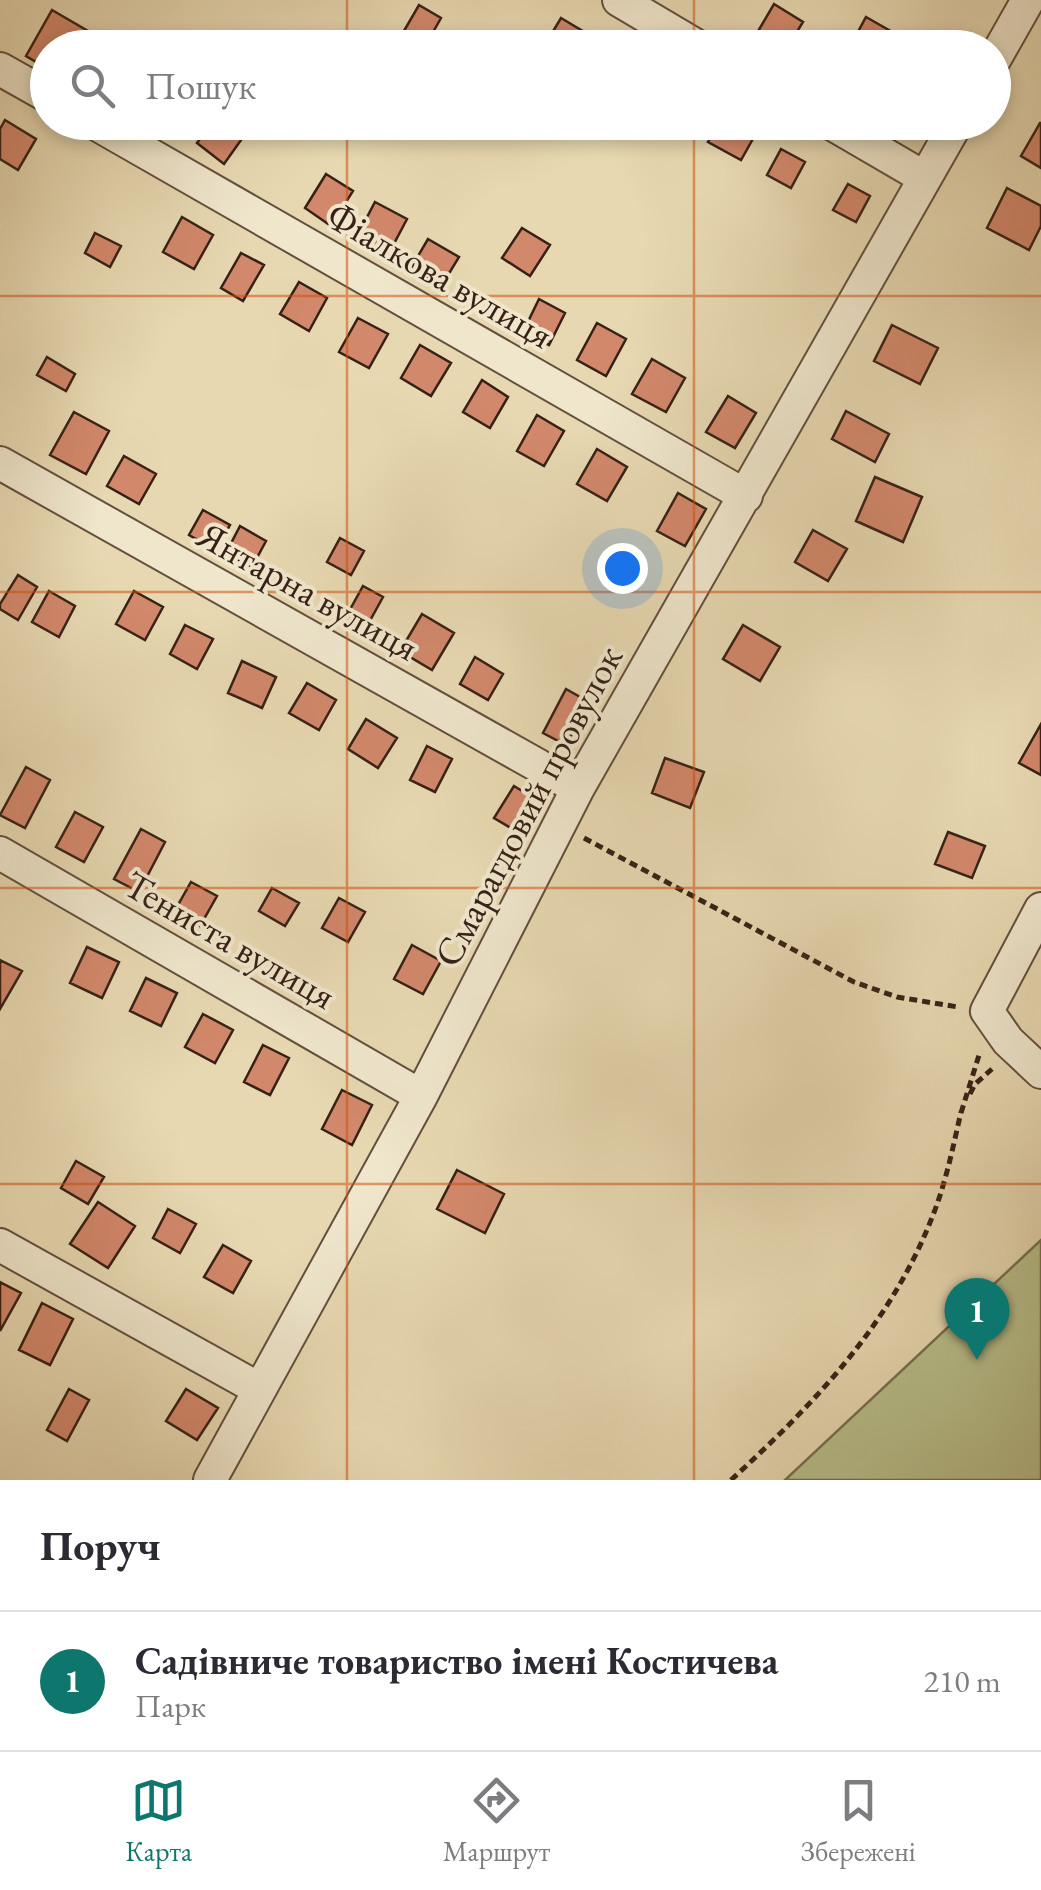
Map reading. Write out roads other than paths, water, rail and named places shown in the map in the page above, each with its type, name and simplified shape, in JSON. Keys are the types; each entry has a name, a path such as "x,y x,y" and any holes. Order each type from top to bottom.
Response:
{"street":[{"path":"619,0 670,30"},
{"path":"1011,30 1028,0"},
{"path":"0,69 30,86"},
{"name":"Фіалкова вулиця","path":"124,140 746,496"},
{"path":"860,140 924,178"},
{"name":"Смарагдовий провулок","path":"210,1480 421,1096 578,788 946,140"},
{"name":"Янтарна вулиця","path":"0,464 578,788"},
{"name":"Тениста вулиця","path":"0,852 421,1096"},
{"path":"1035,1068 988,1011 1041,909"},
{"path":"0,1245 259,1389"}],"place":[{"name":"Садівниче товариство імені Костичева","path":"977,1360"}]}
